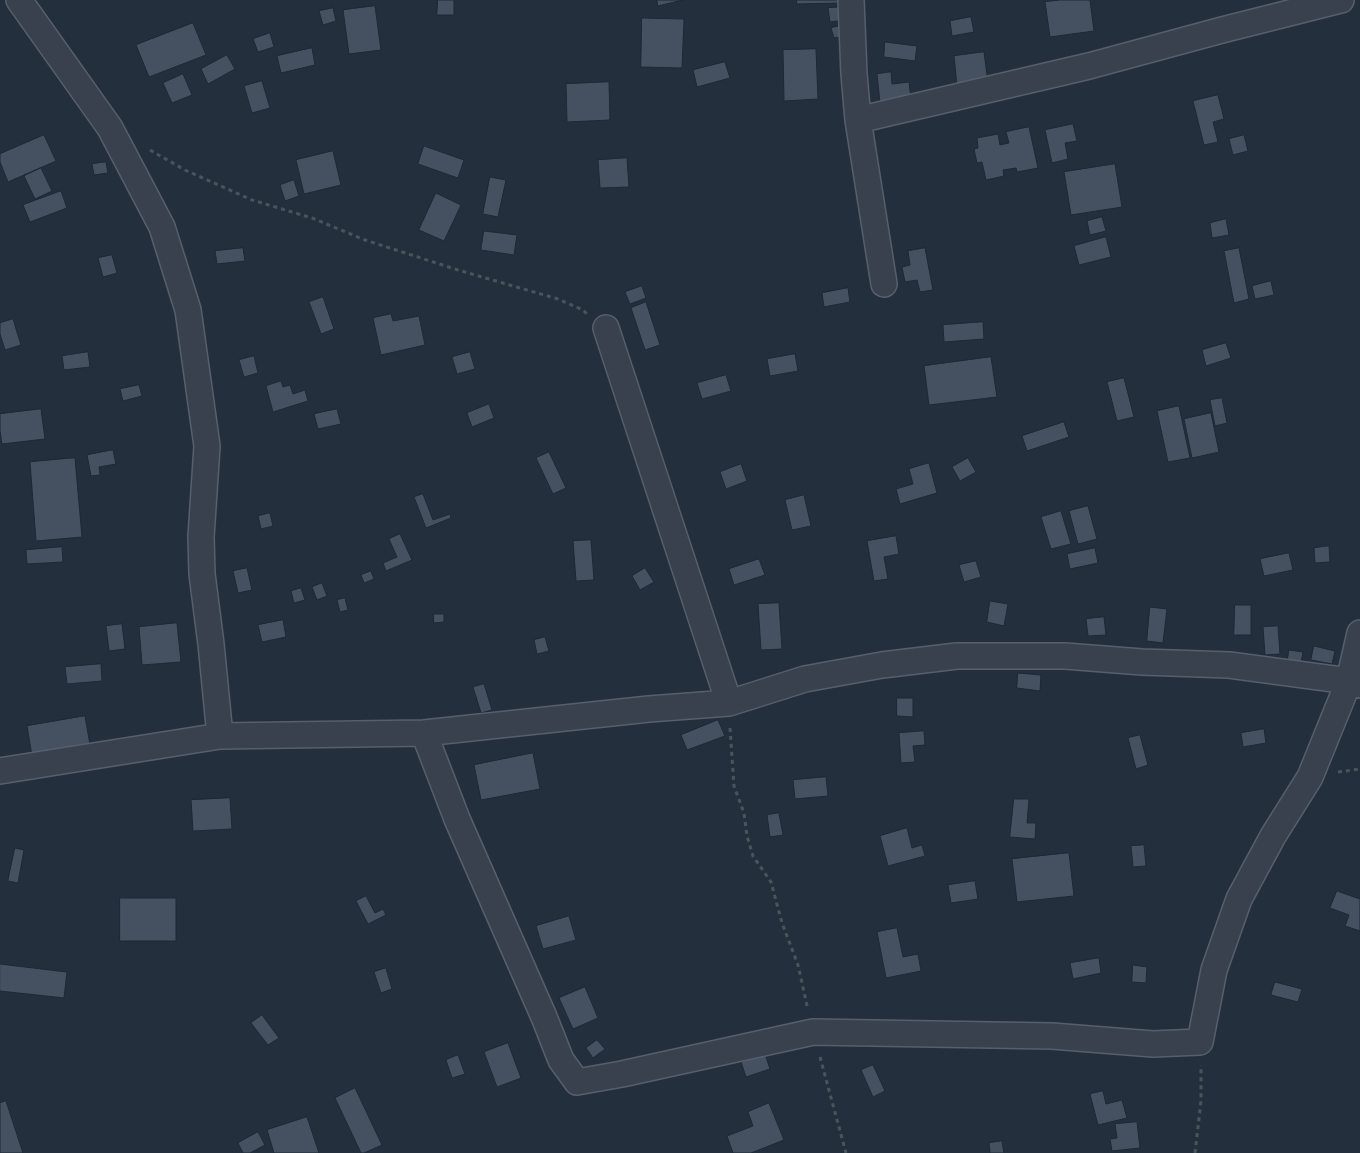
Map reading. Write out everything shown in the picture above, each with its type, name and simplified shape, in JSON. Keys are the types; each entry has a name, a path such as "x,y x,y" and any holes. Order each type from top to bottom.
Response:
{"street":[{"path":"19,0 110,128 162,227 188,310 207,446 201,537 202,574 220,736"},
{"path":"851,0 858,120 884,284"},
{"path":"858,120 1089,66 1341,0"},
{"path":"606,328 729,703"},
{"path":"424,733 457,819 544,1016 561,1060 577,1082 814,1032 1052,1036 1153,1044 1200,1042 1214,970 1239,898 1272,836 1310,777 1354,683 1360,633"},
{"path":"0,771 220,736 424,733 649,709 729,703 805,679 882,665 957,656 1065,656 1142,662 1229,665 1354,683"}],"path":[{"path":"143,147 185,170 252,200 312,218 365,240 411,255 558,299 582,310 606,328"},
{"path":"729,703 734,786 744,813 747,836 753,856 771,882 782,923 798,965 846,1153"},
{"path":"1196,1153 1202,1101 1200,1042"}],"building":[{"path":"438,0 454,0 454,15 437,15"},
{"path":"657,0 683,0 658,6"},
{"path":"797,0 841,0 841,3 797,4"},
{"path":"1090,0 1094,31 1050,37 1045,2"},
{"path":"375,6 381,50 349,54 343,10"},
{"path":"844,7 845,20 830,22 828,8"},
{"path":"333,8 336,21 323,25 319,11"},
{"path":"971,17 974,32 952,36 950,21"},
{"path":"642,18 684,19 682,68 641,67"},
{"path":"193,23 206,55 149,77 136,45"},
{"path":"844,25 846,36 834,38 831,28"},
{"path":"270,33 274,47 258,52 253,39"},
{"path":"885,42 917,46 915,61 884,57"},
{"path":"312,48 315,65 281,73 277,56"},
{"path":"816,49 818,99 784,101 783,50"},
{"path":"984,52 988,82 957,86 954,56"},
{"path":"227,55 235,69 208,84 201,69"},
{"path":"725,62 730,78 697,87 693,70"},
{"path":"891,72 892,84 909,82 911,99 880,103 877,74"},
{"path":"183,74 192,95 172,103 163,83"},
{"path":"262,81 270,108 252,113 244,86"},
{"path":"609,82 610,120 567,122 566,84"},
{"path":"1218,95 1224,119 1213,122 1218,142 1204,145 1193,101"},
{"path":"1073,124 1077,141 1065,143 1068,159 1052,163 1045,130"},
{"path":"1029,127 1038,168 1017,172 1016,168 1003,170 1004,176 986,180 982,162 977,163 974,149 978,148 977,138 998,134 1000,145 1009,143 1006,132"},
{"path":"44,135 56,161 8,182 0,162 0,154"},
{"path":"1244,135 1248,151 1233,155 1229,139"},
{"path":"424,146 464,160 458,178 418,164"},
{"path":"333,151 341,185 304,194 296,160"},
{"path":"627,158 629,187 600,188 598,160"},
{"path":"106,162 108,173 94,175 92,164"},
{"path":"1115,164 1122,207 1071,215 1064,172"},
{"path":"41,168 52,191 35,199 24,176"},
{"path":"490,177 506,180 498,217 483,214"},
{"path":"294,180 299,196 285,201 280,185"},
{"path":"61,191 67,208 30,222 23,205"},
{"path":"436,193 461,205 444,241 419,230"},
{"path":"1102,217 1106,231 1090,235 1087,221"},
{"path":"1226,219 1229,235 1212,238 1210,223"},
{"path":"484,231 517,235 514,255 481,250"},
{"path":"1106,237 1111,257 1079,265 1074,246"},
{"path":"243,248 245,261 217,264 215,251"},
{"path":"925,248 933,290 920,292 917,280 905,282 902,267 910,265 908,251"},
{"path":"1239,248 1249,299 1234,303 1224,251"},
{"path":"112,255 117,273 103,277 98,258"},
{"path":"1271,281 1274,295 1255,299 1252,286"},
{"path":"642,286 646,298 630,304 625,292"},
{"path":"848,288 850,302 824,307 822,293"},
{"path":"323,297 334,329 321,334 309,302"},
{"path":"646,302 660,345 645,350 631,308"},
{"path":"391,314 393,321 419,316 425,345 381,355 373,318"},
{"path":"13,319 21,345 5,350 0,334 0,323"},
{"path":"983,322 984,339 944,342 943,325"},
{"path":"1226,343 1231,358 1206,366 1202,350"},
{"path":"88,352 90,367 64,370 62,356"},
{"path":"470,352 475,369 457,374 452,357"},
{"path":"795,354 798,371 770,376 767,359"},
{"path":"254,356 258,373 244,377 239,360"},
{"path":"991,357 997,397 929,405 924,366"},
{"path":"726,375 731,391 702,399 697,383"},
{"path":"1124,378 1134,417 1117,421 1107,382"},
{"path":"281,381 283,387 290,385 293,394 305,390 308,401 273,412 266,386"},
{"path":"139,385 142,396 123,401 120,389"},
{"path":"1222,398 1227,423 1215,426 1210,400"},
{"path":"489,404 494,418 472,427 467,413"},
{"path":"1179,406 1190,458 1168,462 1157,411"},
{"path":"41,409 45,439 2,444 0,414"},
{"path":"337,409 341,424 318,429 314,414"},
{"path":"1211,413 1219,452 1192,458 1184,419"},
{"path":"1064,422 1069,437 1027,451 1022,436"},
{"path":"113,450 116,464 99,467 100,475 91,476 87,455"},
{"path":"549,452 566,488 553,494 536,458"},
{"path":"75,458 82,537 36,541 30,462"},
{"path":"968,458 976,472 960,481 952,467"},
{"path":"929,463 937,493 900,504 896,489 913,484 909,469"},
{"path":"741,464 747,481 726,489 720,472"},
{"path":"423,494 433,520 450,514 451,518 426,528 414,497"},
{"path":"804,495 811,526 792,530 785,500"},
{"path":"1088,506 1097,539 1078,544 1069,511"},
{"path":"1061,511 1071,544 1051,549 1041,517"},
{"path":"270,513 273,526 261,529 258,516"},
{"path":"400,534 412,560 386,571 383,563 397,557 389,539"},
{"path":"896,536 899,554 884,557 888,579 874,581 867,541"},
{"path":"591,540 594,580 576,581 573,541"},
{"path":"1329,546 1330,562 1315,563 1314,548"},
{"path":"62,547 63,562 27,564 26,550"},
{"path":"1095,548 1098,563 1070,569 1067,554"},
{"path":"1289,553 1293,570 1264,576 1260,559"},
{"path":"759,559 765,575 734,585 729,569"},
{"path":"976,561 981,577 964,582 959,565"},
{"path":"247,568 252,590 238,593 233,571"},
{"path":"645,568 654,582 640,590 632,576"},
{"path":"371,571 374,579 364,583 361,575"},
{"path":"322,583 327,596 317,600 312,587"},
{"path":"301,588 305,600 294,603 291,591"},
{"path":"345,598 348,610 340,612 337,600"},
{"path":"990,601 1008,604 1004,626 987,622"},
{"path":"779,603 782,649 761,650 758,604"},
{"path":"1235,605 1251,605 1251,635 1234,635"},
{"path":"1150,607 1167,609 1163,643 1147,641"},
{"path":"434,614 444,614 444,622 434,623"},
{"path":"1104,617 1106,635 1088,636 1086,619"},
{"path":"283,620 286,637 262,642 258,625"},
{"path":"177,623 181,662 142,665 139,627"},
{"path":"122,624 125,649 109,651 106,626"},
{"path":"1278,626 1280,654 1265,655 1263,627"},
{"path":"545,637 549,651 537,654 534,640"},
{"path":"1314,646 1335,651 1332,664 1311,660"},
{"path":"1289,650 1303,652 1300,668 1287,665"},
{"path":"101,664 102,681 67,684 65,667"},
{"path":"1018,673 1041,675 1040,691 1017,688"},
{"path":"484,684 492,710 481,713 473,687"},
{"path":"897,698 913,698 913,717 897,716"},
{"path":"85,716 90,745 32,756 27,726"},
{"path":"718,720 725,736 687,750 681,735"},
{"path":"1264,729 1266,743 1243,747 1241,733"},
{"path":"924,731 925,745 913,746 915,762 901,763 899,733"},
{"path":"1140,735 1148,765 1136,769 1128,738"},
{"path":"533,753 540,789 481,800 474,765"},
{"path":"826,777 828,796 795,799 793,780"},
{"path":"230,798 232,829 193,831 191,800"},
{"path":"1014,799 1029,799 1027,823 1036,823 1035,839 1010,837"},
{"path":"779,813 783,835 770,837 767,815"},
{"path":"907,828 912,848 922,845 925,856 888,866 880,836"},
{"path":"1144,845 1146,866 1133,867 1131,846"},
{"path":"15,848 24,850 18,883 8,881"},
{"path":"1069,853 1074,896 1017,902 1012,859"},
{"path":"975,881 978,899 951,903 948,885"},
{"path":"1337,891 1360,899 1360,931 1345,926 1349,915 1330,908"},
{"path":"366,896 375,913 383,909 386,915 368,924 356,901"},
{"path":"120,898 176,898 176,941 120,941"},
{"path":"569,916 576,940 543,949 536,926"},
{"path":"897,928 903,957 918,954 921,971 886,978 877,932"},
{"path":"1099,958 1101,973 1073,979 1070,963"},
{"path":"0,964 67,972 64,998 0,991"},
{"path":"1133,965 1147,967 1146,983 1132,982"},
{"path":"386,968 392,989 381,993 374,972"},
{"path":"1275,982 1302,989 1298,1002 1271,995"},
{"path":"585,987 598,1018 573,1029 559,998"},
{"path":"262,1015 279,1038 268,1045 251,1023"},
{"path":"597,1040 605,1049 593,1058 586,1048"},
{"path":"508,1043 521,1078 497,1087 484,1052"},
{"path":"765,1054 770,1069 746,1077 741,1062"},
{"path":"458,1055 465,1074 452,1078 446,1060"},
{"path":"873,1065 885,1091 873,1097 861,1070"},
{"path":"355,1088 382,1145 364,1153 361,1153 335,1098"},
{"path":"1103,1091 1106,1104 1122,1100 1127,1118 1098,1125 1090,1094"},
{"path":"6,1101 23,1153 0,1153 0,1103"},
{"path":"769,1103 784,1140 751,1153 733,1153 727,1136 753,1126 748,1112"},
{"path":"307,1117 319,1153 274,1153 267,1130"},
{"path":"1137,1122 1140,1148 1112,1151 1110,1139 1117,1138 1115,1124"},
{"path":"258,1132 265,1145 250,1153 243,1153 238,1143"},
{"path":"1002,1141 1004,1153 990,1153 989,1143"}]}
